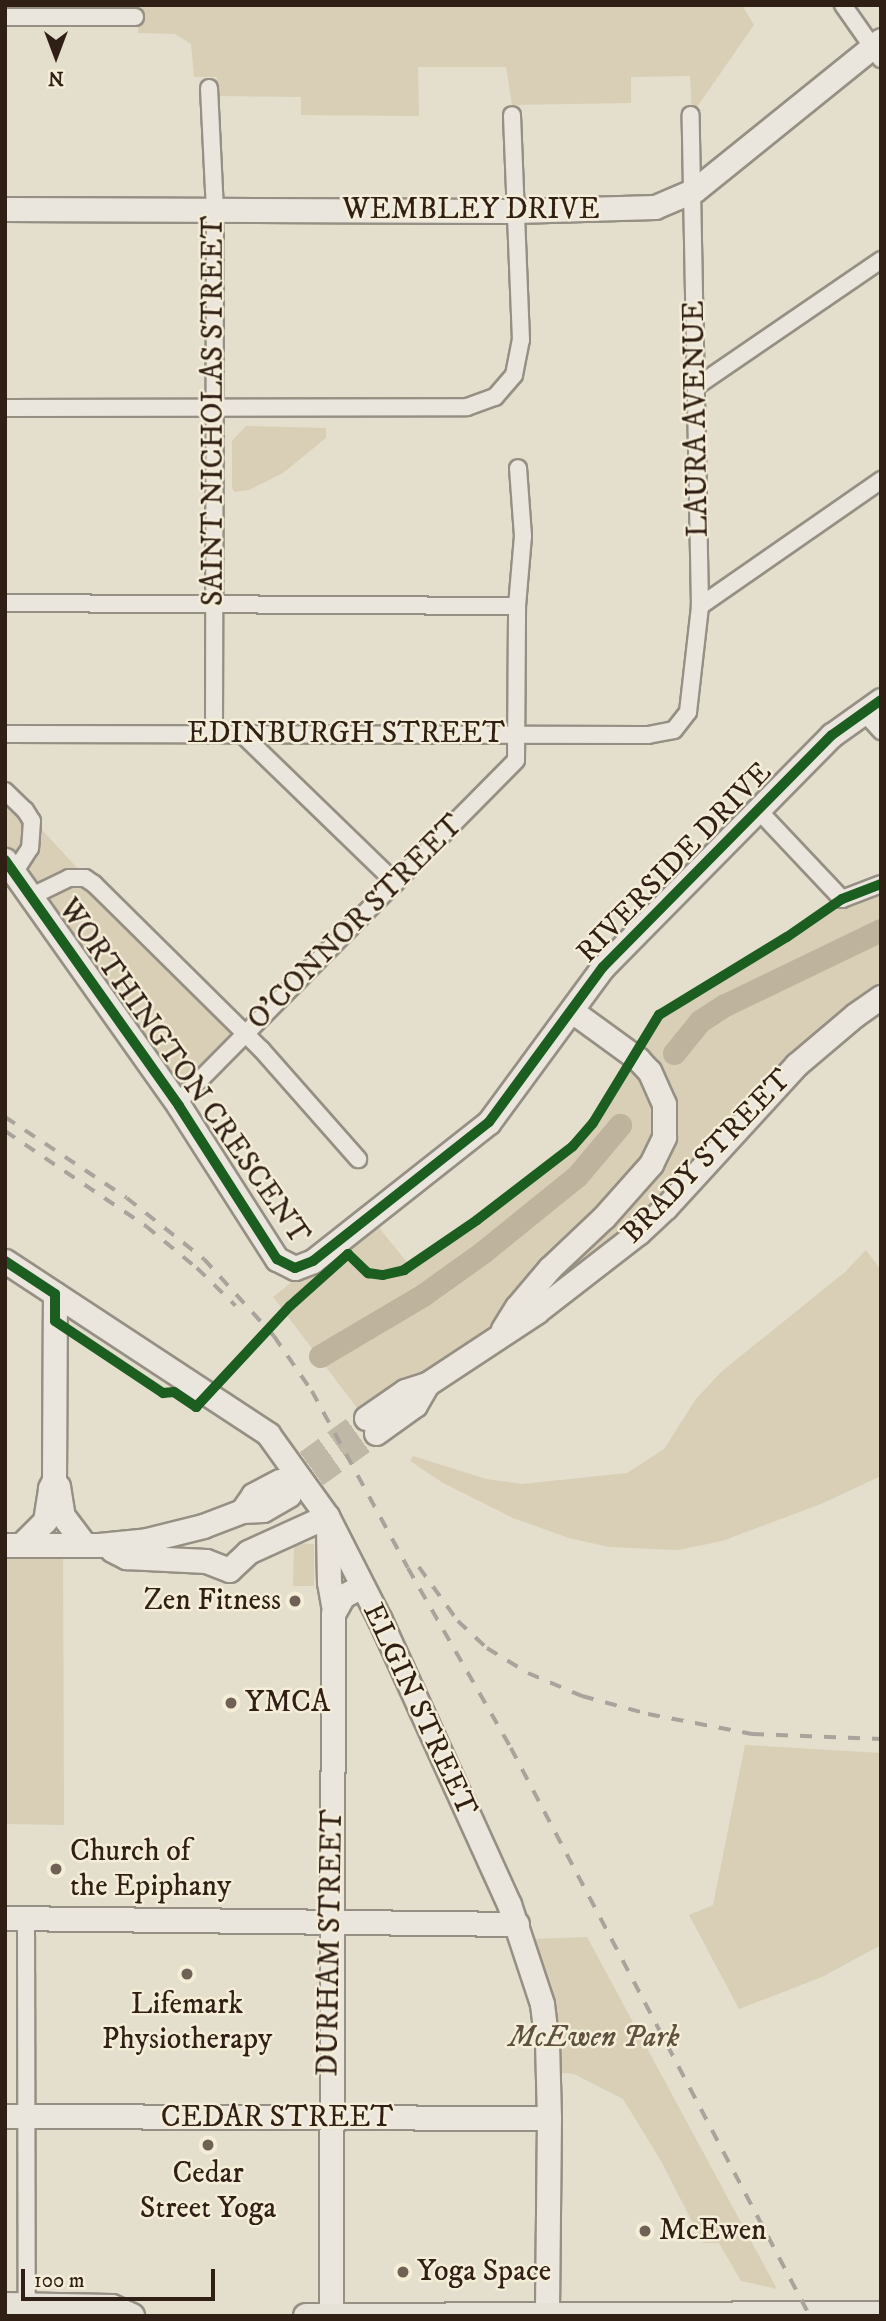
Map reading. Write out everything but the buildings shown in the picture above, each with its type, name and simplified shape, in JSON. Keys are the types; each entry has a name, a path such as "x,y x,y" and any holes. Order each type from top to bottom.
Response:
{"main road":[{"path":"20,2309 112,2307 132,2316"},
{"path":"306,2316 881,2314"}],"street":[{"path":"843,5 878,48"},
{"path":"5,17 135,17"},
{"name":"WEMBLEY DRIVE","path":"5,209 515,211 645,208 667,203 695,190 878,48"},
{"name":"SAINT NICHOLAS STREET","path":"209,88 215,210 214,734"},
{"path":"5,408 467,407 495,397 514,375 520,356 512,115"},
{"name":"LAURA AVENUE","path":"683,722 691,698 700,606 695,190 691,115"},
{"path":"697,386 881,260"},
{"name":"O'CONNOR STREET","path":"177,1103 512,767 517,752 517,606 523,536 517,468"},
{"path":"700,606 881,481"},
{"path":"5,603 517,606"},
{"path":"872,706 881,731"},
{"name":"RIVERSIDE DRIVE","path":"301,1267 313,1261 372,1216 489,1122 603,967 832,735 872,706"},
{"name":"EDINBURGH STREET","path":"5,734 648,735 674,730 683,722"},
{"path":"242,734 396,883"},
{"path":"5,791 25,810 32,821 30,848 10,867"},
{"path":"759,811 842,899 881,884"},
{"name":"WORTHINGTON CRESCENT","path":"10,867 177,1103 277,1259 290,1268 301,1267"},
{"path":"32,896 69,878 85,878 246,1033 358,1159"},
{"name":"BRADY STREET","path":"371,1425 405,1391 427,1384 498,1338 591,1271 666,1207 796,1065 855,1015 881,998"},
{"path":"498,1338 517,1307 550,1268 604,1217 659,1150 664,1137 664,1104 657,1084 638,1059 572,1011"},
{"path":"591,1271 589,1252 604,1217"},
{"name":"ELGIN STREET","path":"5,1261 268,1434 327,1516 362,1586 517,1924 542,2004 547,2042 549,2118 547,2315"},
{"path":"13,1545 45,1521 50,1488 54,1480 55,1294"},
{"path":"54,1480 60,1490 63,1516 92,1545 125,1557 206,1561 229,1570 248,1552 327,1516"},
{"path":"13,1545 92,1545 176,1534 242,1511 263,1510 284,1488"},
{"name":"DURHAM STREET","path":"327,1516 329,1582 334,1610 331,2316"},
{"path":"334,1610 343,1596 362,1586"},
{"path":"20,2309 15,2116 15,1918 517,1924"},
{"name":"CEDAR STREET","path":"15,2116 549,2118"}],"green space":[{"path":"138,5 742,5 754,25 692,114 690,76 631,77 631,103 512,105 506,67 418,67 419,116 301,115 301,97 218,96 217,77 194,77 191,44 175,34 138,33"},
{"path":"246,426 326,428 326,438 283,473 249,490 234,492 232,441"},
{"path":"5,790 93,885 246,1035 177,1104 5,862"},
{"path":"881,883 881,999 588,1276 360,1412 273,1297 371,1218 411,1267 539,1175 573,1147 611,1096 658,1014 787,936 841,899"},
{"path":"866,1250 881,1270 881,1476 821,1504 722,1541 678,1550 609,1547 569,1538 513,1518 443,1483 410,1461 413,1456 486,1479 522,1484 627,1473 664,1449 696,1399 721,1372 845,1272"},
{"path":"294,1543 314,1544 314,1586 293,1586"},
{"path":"5,1546 63,1546 64,1825 5,1824"},
{"path":"745,1745 881,1753 881,1945 822,1977 739,2009 689,1915 713,1905"},
{"name":"McEwen Park","path":"587,1937 777,2289 741,2281 719,2243 703,2243 661,2161 623,2099 574,2074 555,2072 531,1939"}],"waterway":[{"path":"674,1053 700,1021 725,1005 881,930"},
{"path":"320,1356 423,1295 483,1252 577,1176 620,1125"}],"tunnel":[{"path":"279,1481 366,1418"},
{"path":"289,1495 376,1433"}],"railway":[{"path":"5,1117 127,1198 204,1259 274,1336 312,1391 408,1568 511,1748 810,2316"},
{"path":"5,1131 146,1226 197,1268 236,1306"},
{"path":"419,1567 458,1621 487,1648 528,1673 582,1696 648,1714 752,1734 881,1739"}],"cycle path":[{"path":"5,860 179,1106 277,1259 295,1268 313,1261 489,1122 603,967 832,735 881,700"},
{"path":"5,1261 55,1294 55,1321 163,1393 174,1392 196,1407 290,1306 348,1254 368,1273 383,1275 404,1270 477,1220 573,1146 593,1123 659,1015 787,937 842,899 881,884"}],"place":[{"name":"Zen Fitness","path":"295,1601"},
{"name":"YMCA","path":"231,1703"},
{"name":"Church of the Epiphany","path":"56,1869"},
{"name":"Lifemark Physiotherapy","path":"187,1974"},
{"name":"Cedar Street Yoga","path":"208,2145"},
{"name":"McEwen","path":"645,2231"},
{"name":"Yoga Space","path":"403,2272"}]}
